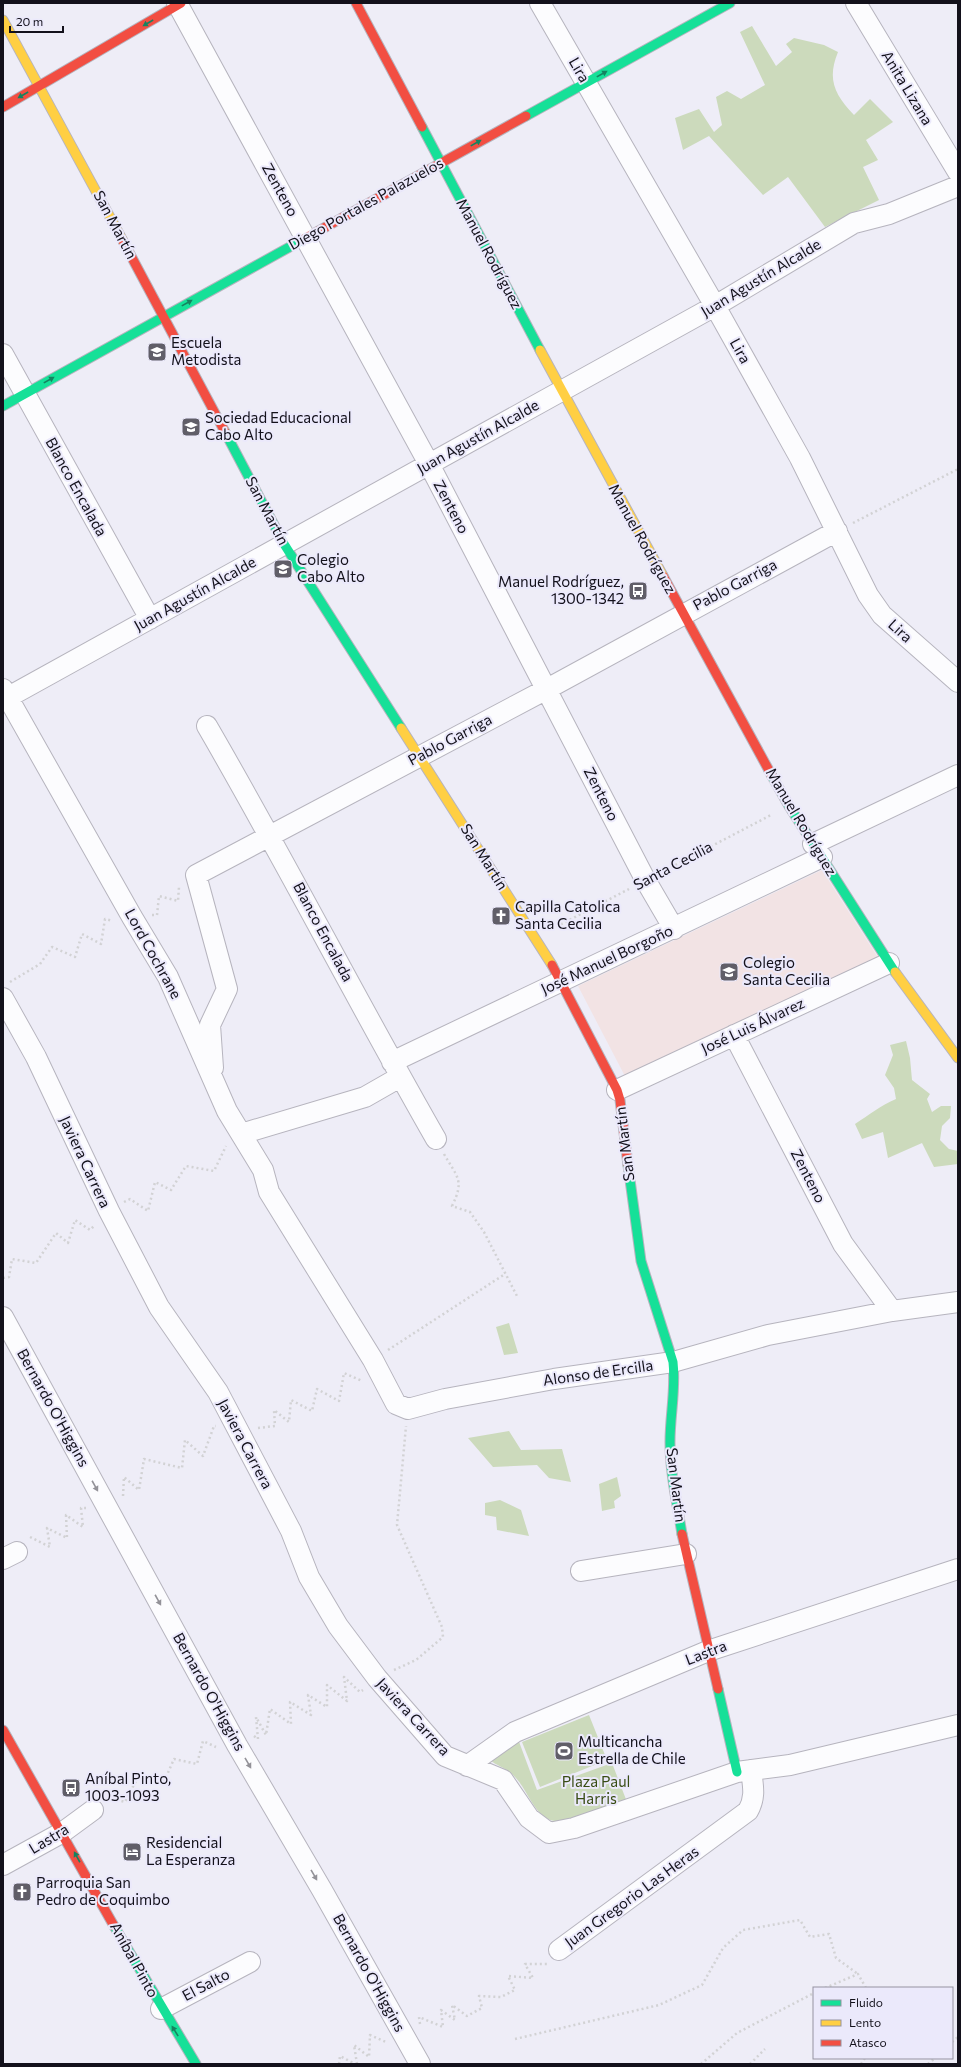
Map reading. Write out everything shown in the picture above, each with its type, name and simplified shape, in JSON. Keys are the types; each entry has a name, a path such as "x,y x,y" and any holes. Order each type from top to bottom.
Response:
{"street":[{"name":"Manuel Rodríguez","path":"356,3 682,614 789,806 889,963 958,1058"},
{"name":"Lira","path":"540,3 715,306 800,458 868,595 882,615 958,682"},
{"name":"Diego Portales Palazuelos","path":"3,406 730,3"},
{"name":"Anita Lizana","path":"856,3 958,172"},
{"path":"3,107 179,4"},
{"name":"Zenteno","path":"179,4 429,464 646,880 674,929"},
{"name":"San Martín","path":"3,20 164,316 284,544 536,938 562,982 617,1090 623,1117 634,1220 641,1261 673,1362 675,1394 670,1455 686,1554 708,1651 744,1771"},
{"name":"Juan Agustín Alcalde","path":"4,695 150,619 562,391 715,306 854,223 890,214 958,186"},
{"name":"Blanco Encalada","path":"3,354 150,619"},
{"name":"Pablo Garriga","path":"196,875 547,689 682,614 837,531"},
{"name":"Lord Cochrane","path":"4,695 168,977 226,1111 263,1170 269,1192 373,1360"},
{"name":"Blanco Encalada","path":"207,726 271,836 396,1070 436,1139"},
{"name":"José Manuel Borgoño","path":"241,1134 365,1097 396,1070 562,982 674,929 958,775"},
{"path":"196,875 227,989 210,1025 214,1082"},
{"name":"José Luis Álvarez","path":"617,1090 889,963"},
{"name":"Javiera Carrera","path":"6,991 108,1211 159,1307 218,1392 291,1531 309,1577 338,1626 377,1678 445,1756 503,1780 530,1818 549,1833 574,1828 744,1771"},
{"name":"Zenteno","path":"734,1035 843,1244 892,1311"},
{"name":"Alonso de Ercilla","path":"408,1409 445,1399 554,1379 673,1362 768,1334 892,1311 958,1302"},
{"name":"Bernardo O'Higgins","path":"3,1317 237,1745 322,1890 412,2032 420,2064"},
{"path":"373,1360 396,1404 408,1409"},
{"path":"582,1571 686,1554"},
{"name":"Lastra","path":"467,1766 515,1732 708,1651 958,1568"},
{"path":"744,1771 790,1765 958,1725"},
{"name":"Aníbal Pinto","path":"3,1730 63,1832 161,2009 196,2064"},
{"name":"Juan Gregorio Las Heras","path":"559,1950 748,1811 752,1804 754,1792 744,1771"},
{"name":"Lastra","path":"3,1865 63,1832 93,1810"},
{"name":"El Salto","path":"161,2009 250,1962"}],"path":[{"path":"837,531 958,469"},
{"name":"Santa Cecilia","path":"536,938 789,806"},
{"path":"6,991 40,964 52,947 75,957 82,934 101,944 105,919 120,923 132,917 157,915 159,896 178,901 179,883 196,875"},
{"path":"436,1139 460,1183 459,1192 452,1206 470,1212 484,1232 518,1298"},
{"path":"373,1360 505,1274"},
{"path":"377,1678 416,1660 443,1637 442,1627 397,1525 408,1409"},
{"path":"17,1551 30,1537 50,1547 48,1528 67,1538 66,1515 83,1527 81,1508 108,1508"},
{"path":"515,2039 659,2005 702,1984 723,1948 743,1930 800,1920 810,1937 829,1934 836,1958 858,1974 865,1987"},
{"name":"Juan Gregorio Las Heras","path":"412,2032 419,2017 443,2026 441,2010 455,2020 452,2004 467,2016 482,2008 479,1996 501,1997 515,1990 508,1976 533,1978 525,1964 551,1964 559,1950"},
{"path":"827,1987 858,1974"},
{"path":"701,2064 737,2033 813,1994"},
{"path":"356,2064 354,2045 369,2057 370,2035 388,2043 412,2032"},
{"path":"750,2064 765,2049"},
{"path":"340,2064 340,2056 356,2064"}],"shaded area":[{"name":"Colegio Santa Cecilia","path":"822,870 879,959 628,1082 578,986"}],"green space":[{"path":"752,26 776,66 792,52 786,44 794,38 824,45 838,52 833,70 834,86 847,107 854,115 870,99 893,122 866,140 878,160 863,167 879,200 825,227 788,177 763,195 709,136 683,150 675,118 699,109 714,132 722,125 716,97 727,91 741,99 765,85 740,32"},
{"path":"906,1041 910,1058 912,1080 930,1094 927,1099 932,1112 941,1106 951,1106 950,1118 942,1126 940,1140 949,1149 958,1151 958,1164 934,1167 922,1143 888,1158 883,1132 862,1139 855,1124 880,1107 896,1099 894,1088 885,1075 893,1055 890,1045"},
{"path":"509,1323 518,1353 504,1355 496,1327"},
{"path":"509,1431 521,1450 562,1449 571,1482 549,1478 537,1465 493,1467 468,1438"},
{"path":"617,1477 621,1496 614,1501 615,1508 602,1511 599,1484"},
{"path":"500,1500 521,1510 529,1536 497,1530 496,1517 485,1515 485,1503"},
{"name":"Multicancha Estrella de Chile","path":"589,1715 607,1760 540,1787 522,1742"},
{"name":"Plaza Paul Harris","path":"518,1739 537,1790 612,1763 627,1802 571,1821 560,1822 550,1820 538,1811 521,1784 513,1775 490,1760"}],"traffic: fast":[{"path":"526,116 730,3"},
{"path":"422,127 540,350"},
{"path":"3,406 304,239"},
{"path":"225,432 284,544 401,728"},
{"path":"772,776 789,806 895,972"},
{"path":"628,1165 641,1261 673,1362 674,1382 670,1432 670,1454 682,1534"},
{"path":"718,1689 737,1772"},
{"path":"114,1926 196,2064"}],"traffic: slow":[{"path":"3,20 123,241"},
{"path":"540,350 663,576"},
{"path":"401,728 552,965"},
{"path":"895,972 958,1058"}],"traffic: jam":[{"path":"3,107 181,3"},
{"path":"356,3 422,127"},
{"path":"304,239 526,116"},
{"path":"123,241 225,432"},
{"path":"663,576 772,776"},
{"path":"552,965 617,1090 620,1100 628,1165"},
{"path":"682,1534 718,1689"},
{"path":"3,1730 114,1926"}],"place":[{"name":"Escuela Metodista","path":"157,352"},
{"name":"Sociedad Educacional Cabo Alto","path":"191,427"},
{"name":"Colegio Cabo Alto","path":"283,569"},
{"name":"Manuel Rodríguez, 1300-1342","path":"638,591"},
{"name":"Capilla Catolica Santa Cecilia","path":"501,916"},
{"name":"Colegio Santa Cecilia","path":"729,972"},
{"name":"Multicancha Estrella de Chile","path":"564,1751"},
{"name":"Aníbal Pinto, 1003-1093","path":"71,1788"},
{"name":"Residencial La Esperanza","path":"132,1852"},
{"name":"Parroquia San Pedro de Coquimbo","path":"22,1892"}]}
